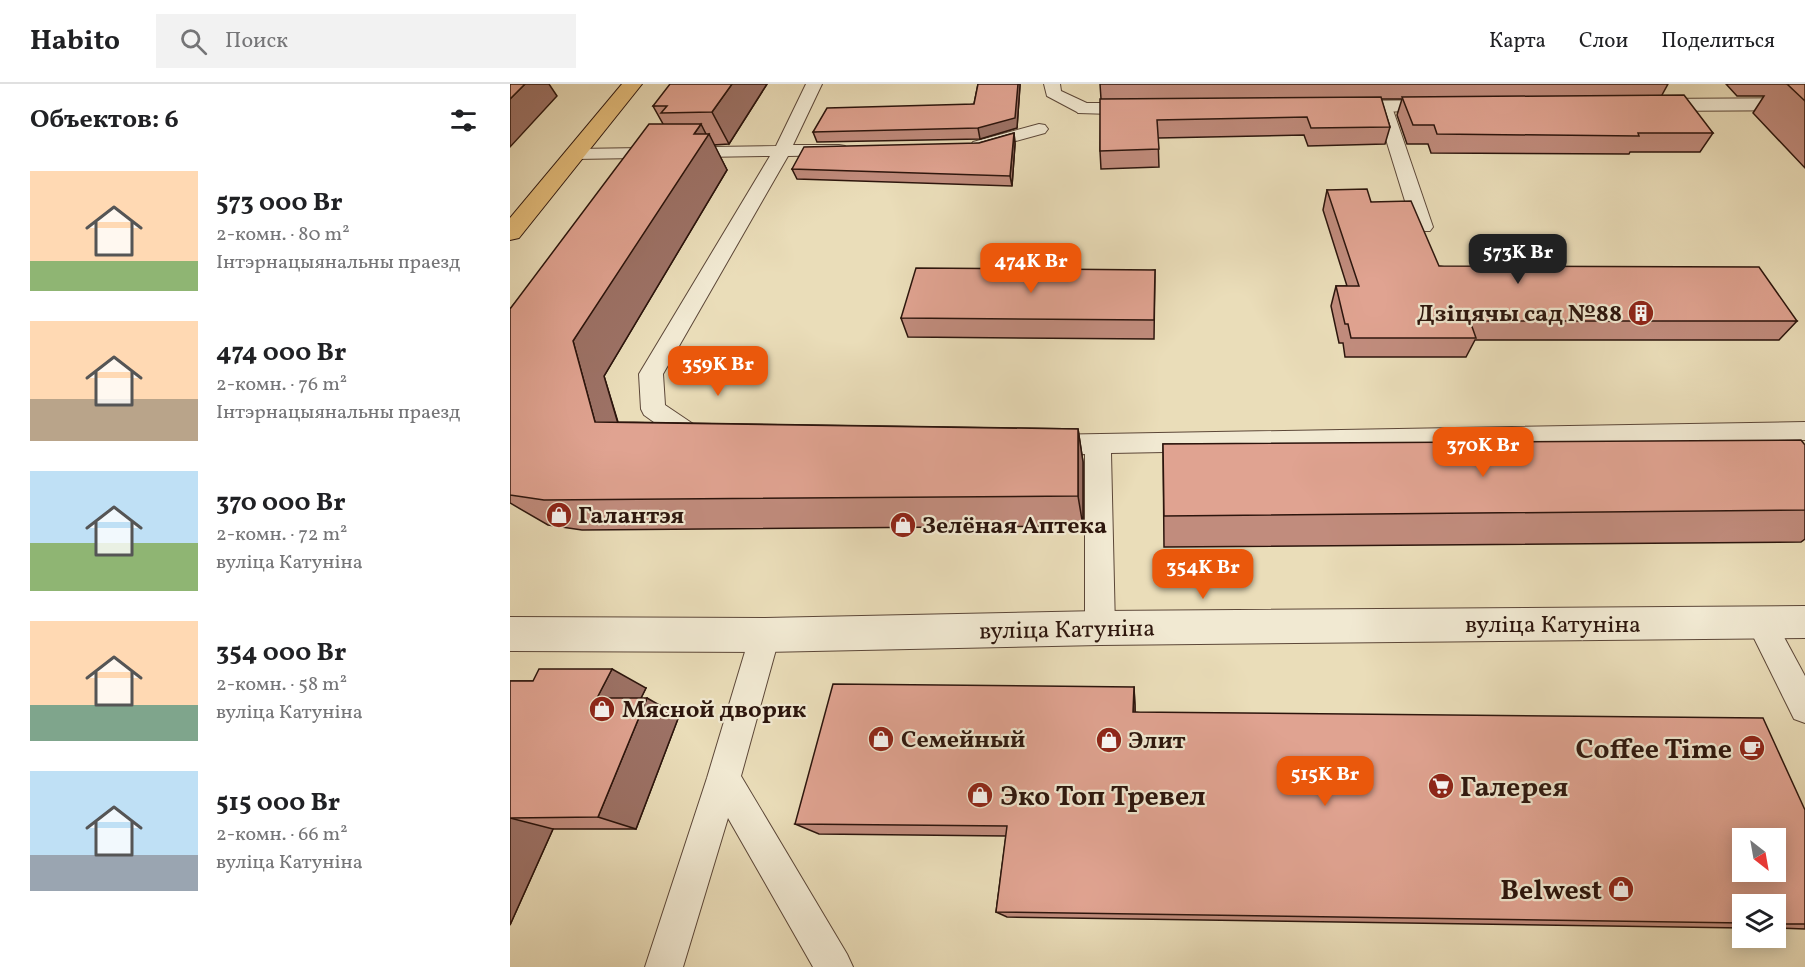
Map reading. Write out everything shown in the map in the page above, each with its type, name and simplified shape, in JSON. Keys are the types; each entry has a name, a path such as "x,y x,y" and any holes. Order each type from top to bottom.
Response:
{"main road":[{"path":"510,233 632,84"}],"street":[{"path":"1629,105 1805,104"},
{"path":"1324,107 1465,106"},
{"path":"1085,109 1168,108"},
{"name":"вуліца Катуніна","path":"510,634 765,634 1100,627 1805,622"}],"lane":[{"path":"725,443 702,443 653,409 651,374 782,151 814,84"},
{"path":"1052,84 1053,93 1085,109"},
{"path":"1384,107 1423,228"},
{"path":"958,147 981,146 1039,129"},
{"path":"575,154 852,149"},
{"path":"1017,445 1801,436"},
{"path":"1098,445 1100,627"},
{"path":"1761,622 1805,708"},
{"path":"664,967 724,778 765,634"},
{"path":"724,778 834,967"}],"building":[{"path":"510,84 525,84 510,99"},
{"path":"670,84 732,84 712,112 661,113 667,106 653,106"},
{"path":"978,84 1018,84 1015,118 978,128 813,132 827,108 974,104"},
{"path":"1787,84 1805,84 1805,101"},
{"path":"1684,95 1713,133 1638,133 1639,136 1437,134 1434,125 1413,125 1402,97"},
{"path":"1381,97 1390,127 1311,128 1307,117 1157,120 1159,149 1100,151 1100,99"},
{"path":"649,124 701,124 694,134 709,134 573,341 595,422 1078,429 1078,496 544,500 510,495 510,309"},
{"path":"1014,133 1010,176 792,169 804,147 979,143"},
{"path":"1367,189 1371,202 1411,201 1439,266 1759,267 1797,321 1470,321 1476,338 1351,338 1348,324 1345,324 1336,286 1359,286 1327,190"},
{"path":"916,268 1155,270 1154,320 901,318"},
{"path":"1801,440 1805,445 1805,510 1164,516 1163,444"},
{"path":"539,669 612,669 597,698 647,698 598,817 510,818 510,681 533,681"},
{"name":"Галерея","path":"833,684 1134,687 1133,712 1763,718 1805,810 1805,924 1786,924 1786,894 1732,894 1732,923 996,912 1007,826 795,824"}],"place":[{"name":"Дзіцячы сад №88","path":"1641,313"},
{"name":"Галантэя","path":"559,515"},
{"name":"Зелёная Аптека","path":"903,525"},
{"name":"Мясной дворик","path":"602,709"},
{"name":"Семейный","path":"881,739"},
{"name":"Элит","path":"1109,740"},
{"name":"Coffee Time","path":"1752,748"},
{"name":"Галерея","path":"1441,786"},
{"name":"Эко Топ Тревел","path":"980,795"},
{"name":"Belwest","path":"1621,889"}]}
